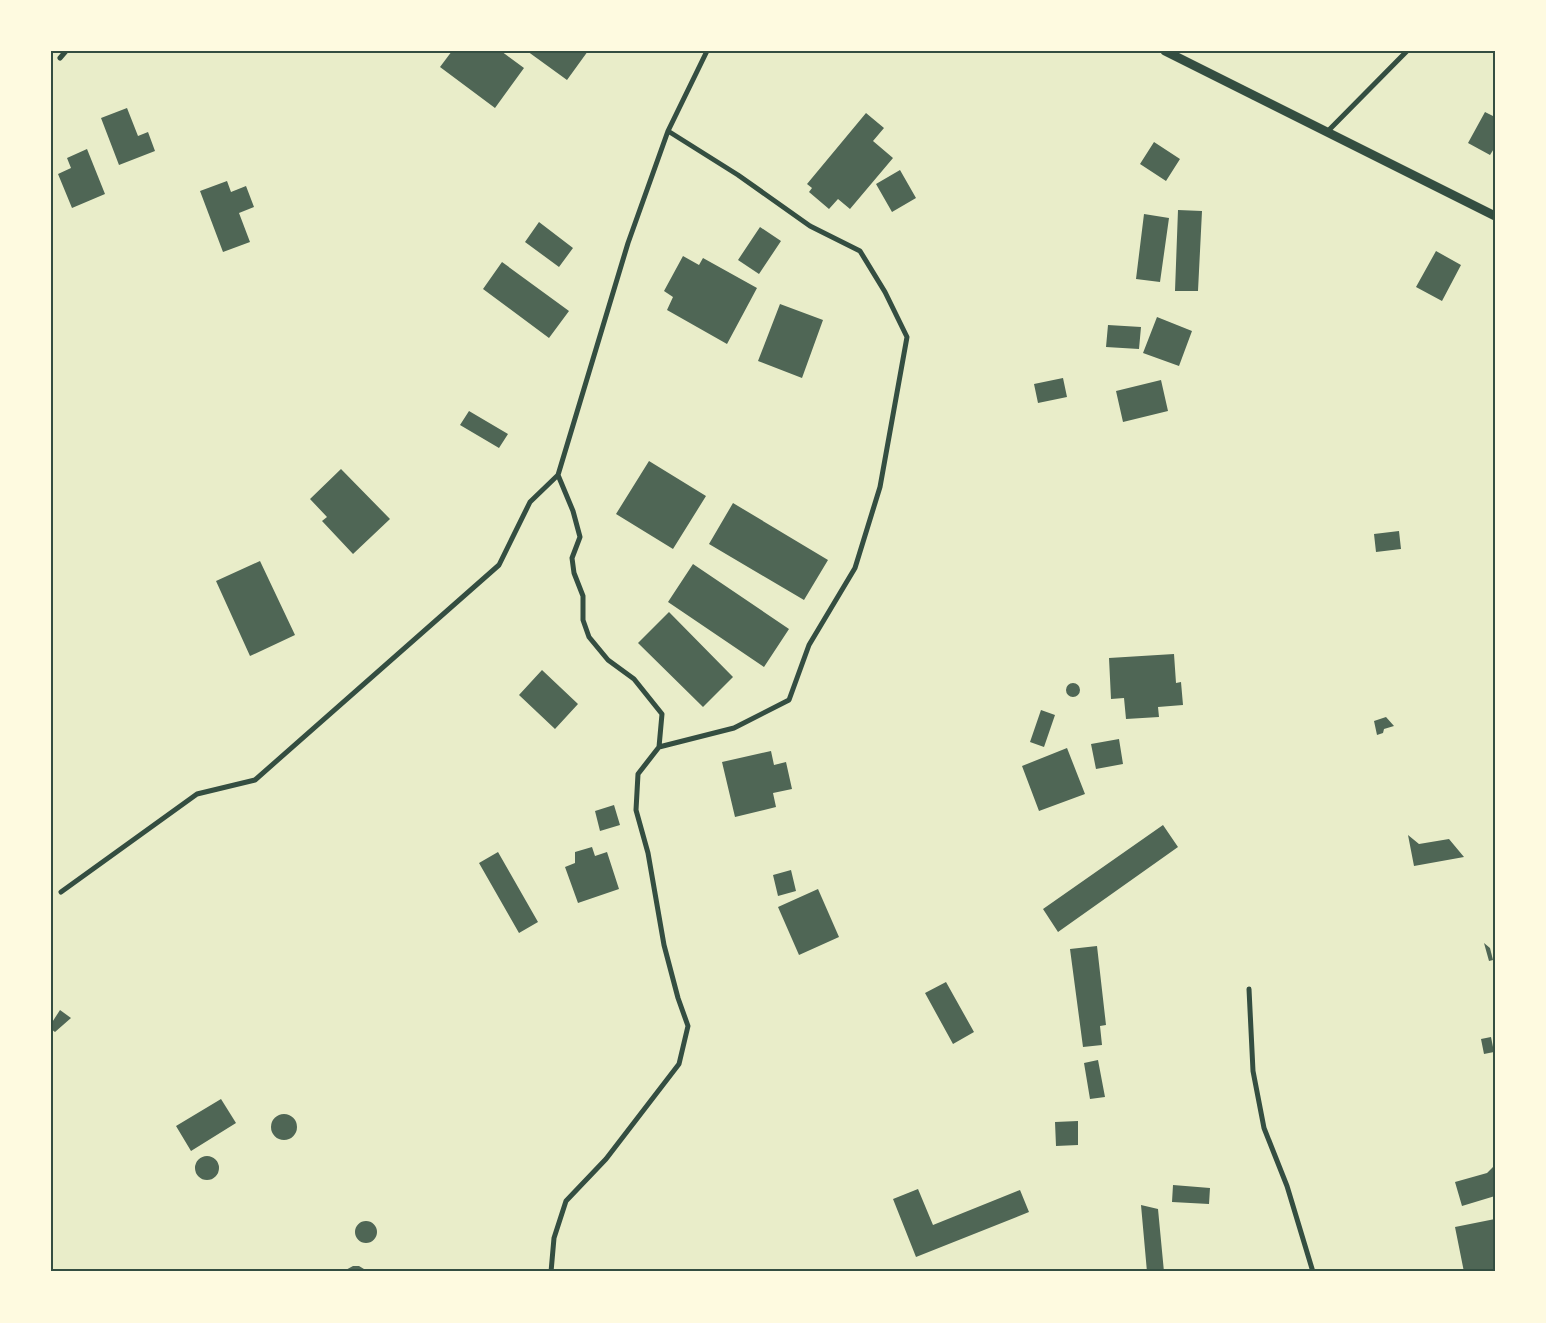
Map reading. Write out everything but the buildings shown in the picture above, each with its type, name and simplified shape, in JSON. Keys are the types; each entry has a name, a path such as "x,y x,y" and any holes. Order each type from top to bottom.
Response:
{"street":[{"path":"60,58 66,51"},
{"path":"61,892 197,794 255,780 498,565 530,502 558,476 628,243 668,131 707,51"},
{"path":"1165,51 1495,216"},
{"path":"1326,132 1407,51"},
{"path":"659,747 734,728 790,700 809,645 855,568 880,487 907,337 885,292 860,251 810,226 738,175 668,131"},
{"path":"551,1272 554,1238 566,1201 606,1159 678,1064 688,1026 678,998 664,945 650,862 636,810 638,774 659,747 662,714 634,679 608,660 590,637 582,620 583,596 574,573 572,558 580,537 573,511 558,476"},
{"path":"1249,989 1253,1071 1264,1128 1287,1186 1313,1272"}]}
